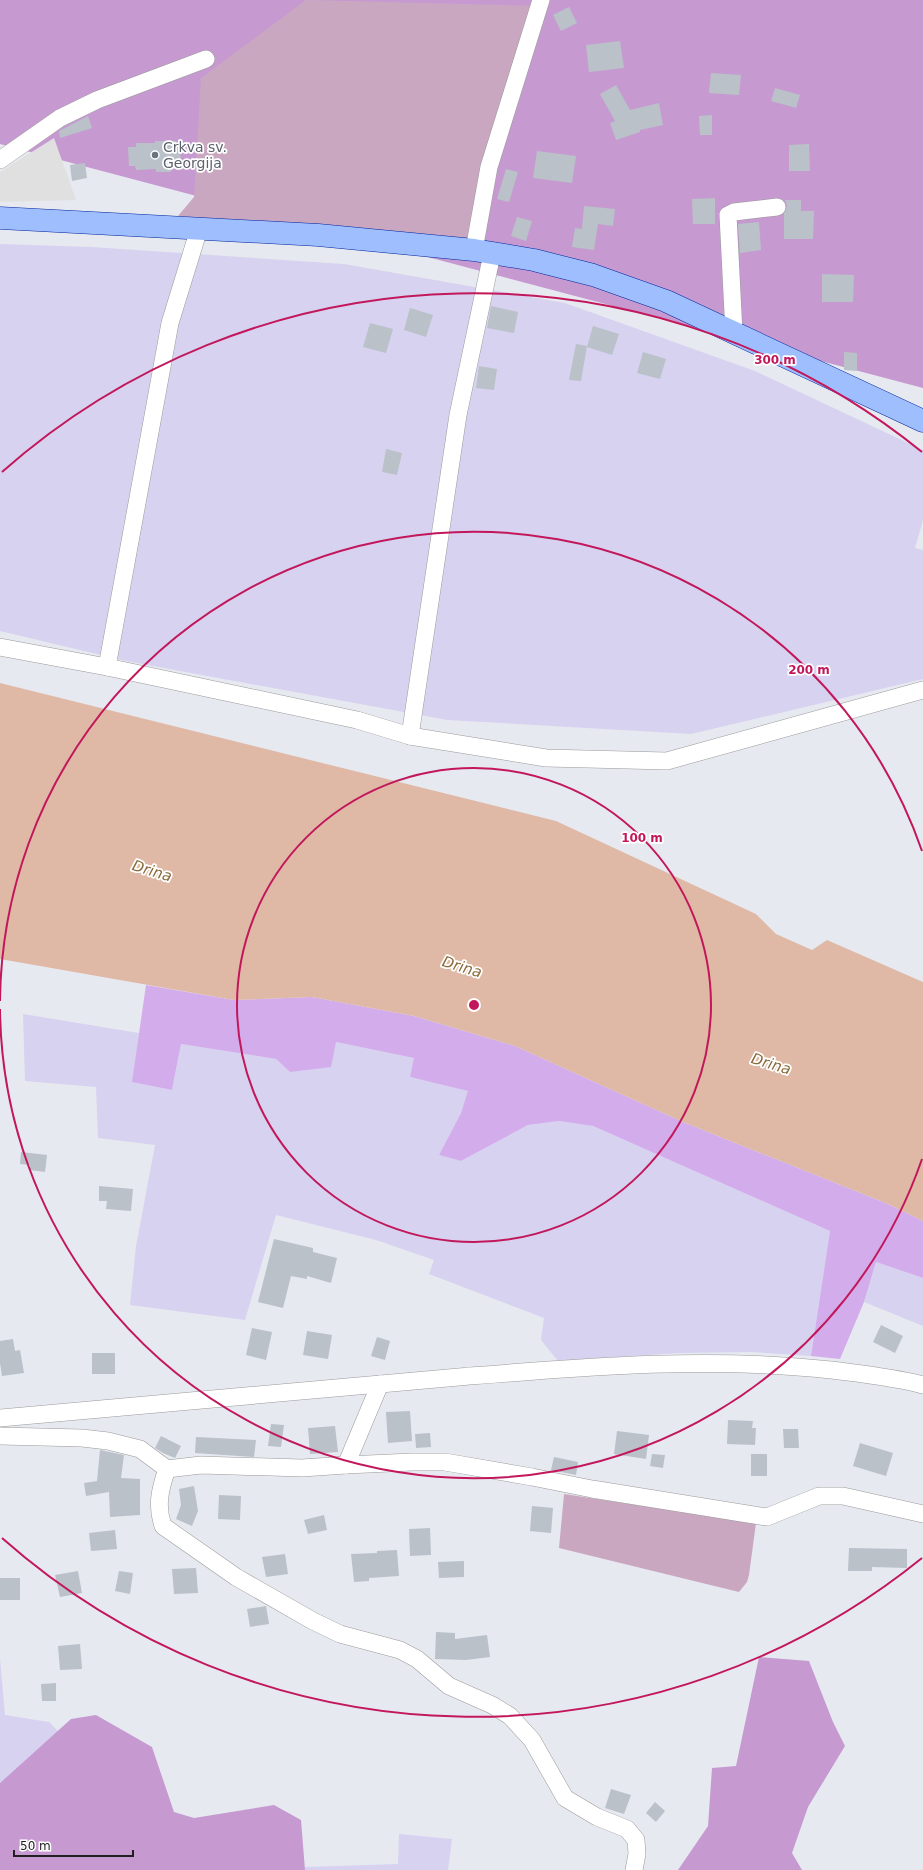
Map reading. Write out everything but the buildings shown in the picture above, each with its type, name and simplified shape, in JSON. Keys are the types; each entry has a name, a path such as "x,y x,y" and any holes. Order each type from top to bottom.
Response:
{"main road":[{"path":"0,218 318,235 483,252 564,268 625,286 666,301 923,421"}],"street":[{"path":"410,736 483,252 489,167 541,0"},
{"path":"0,160 60,118 97,100 206,59"},
{"path":"734,333 728,215 734,212 777,207"},
{"path":"107,667 170,323 199,229"},
{"path":"0,647 107,667 357,720 410,736 546,758 667,761 923,690"},
{"path":"0,1418 225,1396 614,1365 681,1362 799,1366 923,1385"},
{"path":"346,1464 380,1384"},
{"path":"0,1436 82,1438 108,1441 140,1449 167,1469 201,1465 302,1468 346,1464 445,1462 592,1489 767,1517 819,1496 843,1496 923,1514"},
{"path":"167,1469 160,1488 159,1514 164,1526 236,1577 313,1621 340,1634 400,1650 416,1658 449,1686 492,1705 510,1716 532,1740 565,1798 597,1817 627,1829 636,1840 637,1854 634,1870"}],"shaded area":[{"path":"0,0 923,0 923,388 0,144"},
{"path":"306,0 542,6 468,245 178,216 194,197 201,78"},
{"path":"54,138 76,200 0,202 0,172"},
{"path":"0,244 92,247 344,264 565,303 755,371 923,450 923,520 915,548 923,550 923,679 691,734 447,720 126,661 0,631"},
{"path":"146,985 234,1000 312,997 414,1016 515,1046 683,1122 888,1204 923,1221 923,1278 876,1262 864,1302 840,1359 811,1356 830,1231 593,1126 559,1121 528,1125 461,1161 439,1155 461,1113 468,1091 410,1077 414,1058 336,1042 331,1067 290,1072 276,1059 181,1044 172,1090 132,1082"},
{"path":"23,1014 139,1033 133,1082 172,1090 181,1044 276,1059 290,1072 336,1042 415,1058 410,1077 469,1091 461,1113 439,1155 461,1161 528,1125 559,1121 593,1126 830,1231 811,1356 751,1352 678,1353 558,1361 541,1340 544,1318 429,1274 434,1260 376,1240 276,1215 245,1320 130,1305 136,1246 155,1145 98,1138 96,1087 25,1081"},
{"path":"876,1262 923,1278 923,1326 864,1302"},
{"path":"564,1494 756,1523 747,1582 739,1592 559,1548"},
{"path":"759,1657 809,1661 833,1722 845,1746 808,1807 792,1853 802,1870 678,1870 708,1826 712,1768 736,1766"},
{"path":"0,1658 5,1715 49,1722 58,1731 0,1783"},
{"path":"96,1715 152,1747 174,1812 194,1818 274,1805 301,1820 305,1870 0,1870 0,1783 71,1719"},
{"path":"399,1834 452,1839 448,1870 305,1870 305,1867 398,1864"}],"water":[{"name":"Drina","path":"0,683 556,821 756,914 776,934 812,950 827,940 923,982 923,1221 888,1204 683,1122 515,1046 414,1016 312,997 234,1000 0,959"}],"place":[{"name":"Crkva sv. Georgija","path":"155,155"}]}
